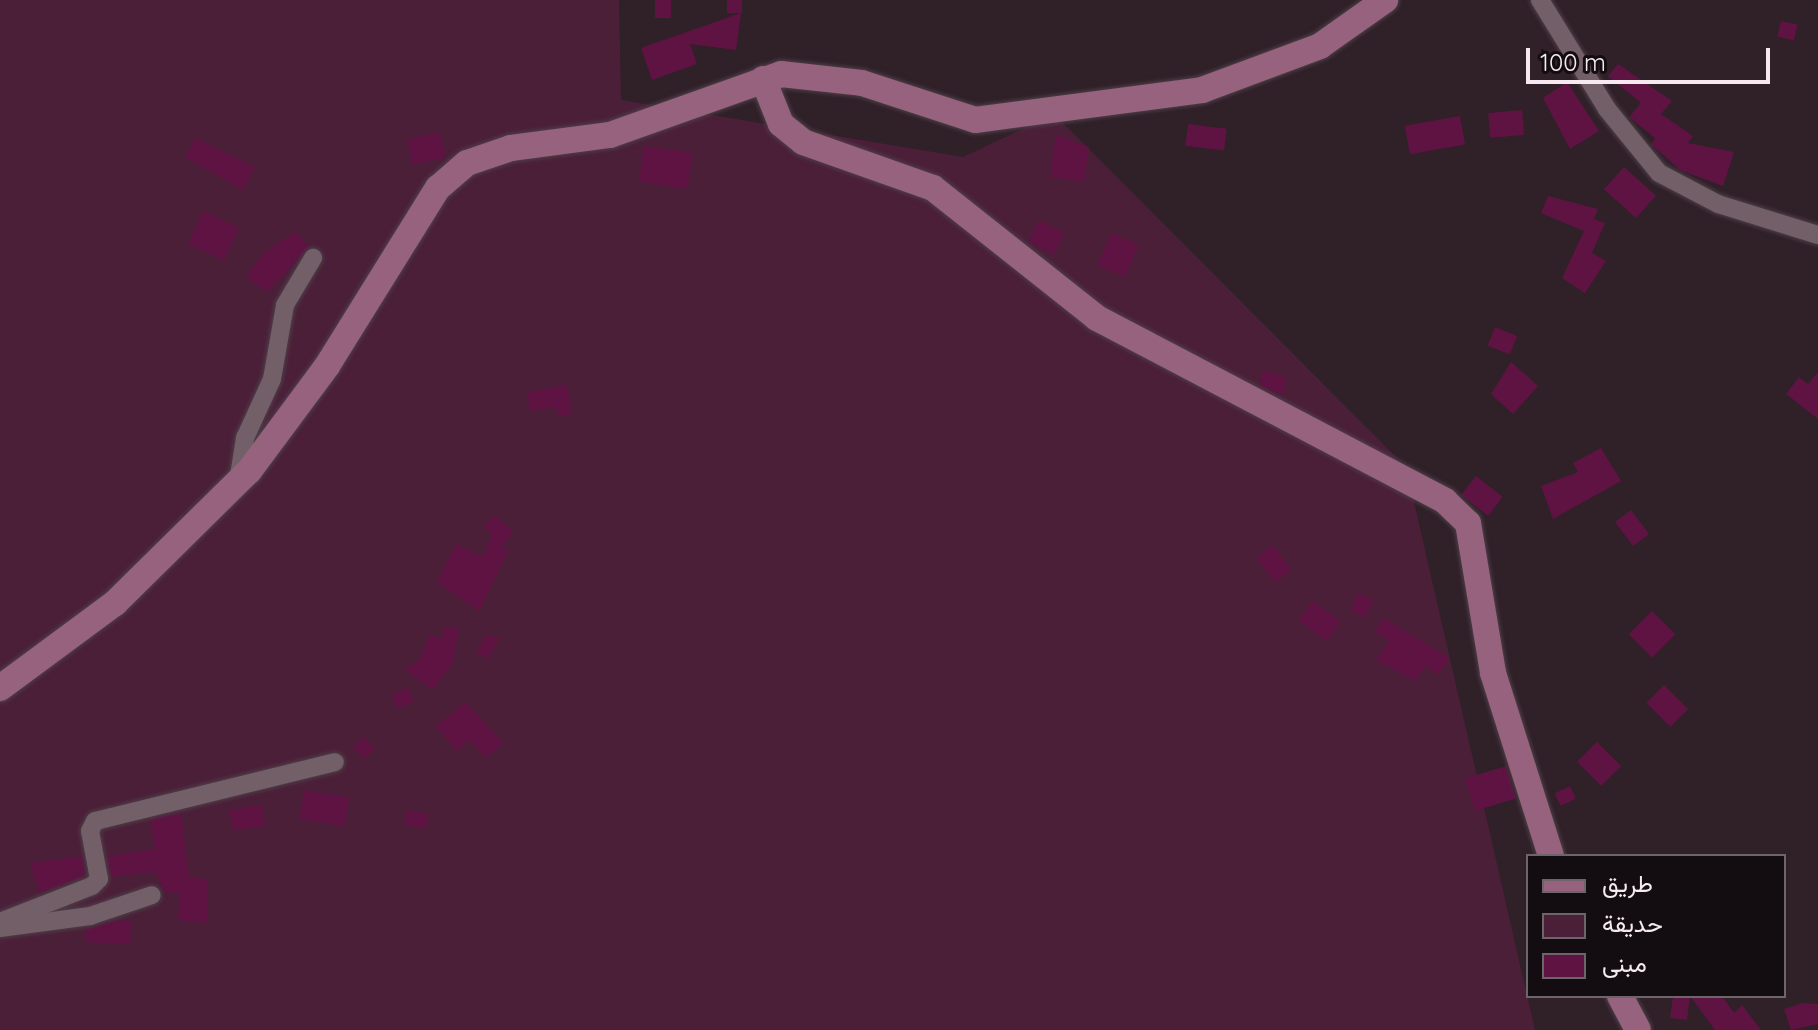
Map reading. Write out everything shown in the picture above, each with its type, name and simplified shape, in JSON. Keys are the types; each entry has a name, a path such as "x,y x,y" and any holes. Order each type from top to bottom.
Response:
{"main road":[{"path":"0,688 115,603 238,482 327,366 454,172 511,148 610,135 763,79 814,73 955,117 1019,119 1202,90 1268,68 1320,46 1385,0"},
{"path":"763,79 781,124 803,142 933,188 1122,334 1433,494 1468,523 1493,673 1550,854"},
{"path":"1621,998 1638,1030"}],"street":[{"path":"1540,0 1607,109 1659,173 1718,204 1818,235"},
{"path":"238,482 245,438 272,379 285,305 313,258"},
{"path":"0,925 99,879 90,831 95,821 335,762"},
{"path":"0,925 90,916 152,895"}],"green space":[{"path":"0,0 619,0 621,100 963,157 1054,114 1406,467 1535,1030 0,1030"}],"building":[{"path":"655,0 671,0 671,18 655,18"},
{"path":"727,0 742,0 742,13 727,13"},
{"path":"741,13 736,50 690,44 697,64 652,80 641,48"},
{"path":"1781,21 1798,25 1794,40 1777,37"},
{"path":"1618,64 1672,101 1661,114 1693,136 1688,143 1734,152 1723,186 1680,170 1651,144 1655,138 1629,117 1641,103 1608,76"},
{"path":"1567,82 1599,131 1570,149 1543,98"},
{"path":"1522,110 1524,135 1490,138 1488,113"},
{"path":"1460,116 1465,145 1410,154 1405,126"},
{"path":"1188,124 1227,129 1224,151 1185,146"},
{"path":"440,132 446,157 413,165 407,140"},
{"path":"1056,135 1089,147 1084,182 1050,177"},
{"path":"195,138 255,167 243,190 185,157"},
{"path":"644,146 693,153 688,188 639,182"},
{"path":"1624,167 1656,196 1636,218 1604,189"},
{"path":"1548,196 1598,209 1594,219 1605,223 1592,253 1606,261 1585,293 1562,278 1584,231 1541,213"},
{"path":"203,211 239,228 224,261 188,244"},
{"path":"1039,220 1065,233 1054,255 1028,241"},
{"path":"296,231 309,247 267,292 246,277 262,254"},
{"path":"1111,233 1139,245 1125,277 1097,265"},
{"path":"1495,327 1517,336 1510,355 1488,346"},
{"path":"1511,362 1538,386 1513,414 1491,394"},
{"path":"1263,371 1287,377 1283,395 1259,385"},
{"path":"1818,372 1818,419 1786,394 1799,377 1808,384"},
{"path":"567,385 572,414 558,417 556,407 530,411 527,392"},
{"path":"1601,448 1621,481 1553,519 1541,486 1578,472 1573,463"},
{"path":"1476,476 1503,497 1488,516 1461,495"},
{"path":"1631,510 1649,534 1633,546 1615,522"},
{"path":"494,515 514,532 501,547 509,550 479,611 437,582 456,544 483,557 492,534 484,527"},
{"path":"1273,545 1291,570 1274,582 1256,557"},
{"path":"1358,593 1373,600 1365,617 1350,610"},
{"path":"1312,601 1341,621 1327,641 1298,621"},
{"path":"1652,611 1675,634 1652,658 1629,634"},
{"path":"1383,618 1450,658 1438,675 1426,666 1415,681 1376,660 1390,640 1375,632"},
{"path":"445,626 460,629 452,664 433,690 405,670 420,659 430,634 442,639"},
{"path":"486,635 500,638 488,659 476,652"},
{"path":"1664,685 1688,709 1670,727 1646,703"},
{"path":"408,688 414,702 397,709 391,695"},
{"path":"466,702 503,743 486,758 469,740 457,751 435,726"},
{"path":"364,737 375,749 364,759 353,747"},
{"path":"1597,742 1621,766 1601,786 1577,762"},
{"path":"1506,766 1516,799 1475,811 1465,779"},
{"path":"1570,786 1576,799 1561,806 1555,793"},
{"path":"304,790 349,797 345,826 299,819"},
{"path":"262,805 265,826 232,830 229,810"},
{"path":"407,810 429,814 426,829 404,825"},
{"path":"181,812 189,877 207,879 207,923 178,920 180,893 164,892 156,872 111,877 107,856 155,849 150,820"},
{"path":"82,856 85,876 39,893 30,863"},
{"path":"111,922 131,922 130,944 85,942 86,929"},
{"path":"1673,998 1690,998 1687,1020 1670,1018"},
{"path":"1691,998 1723,998 1734,1013 1742,1005 1761,1030 1715,1030"},
{"path":"1803,1003 1818,1004 1818,1024 1791,1030 1784,1009"}]}
